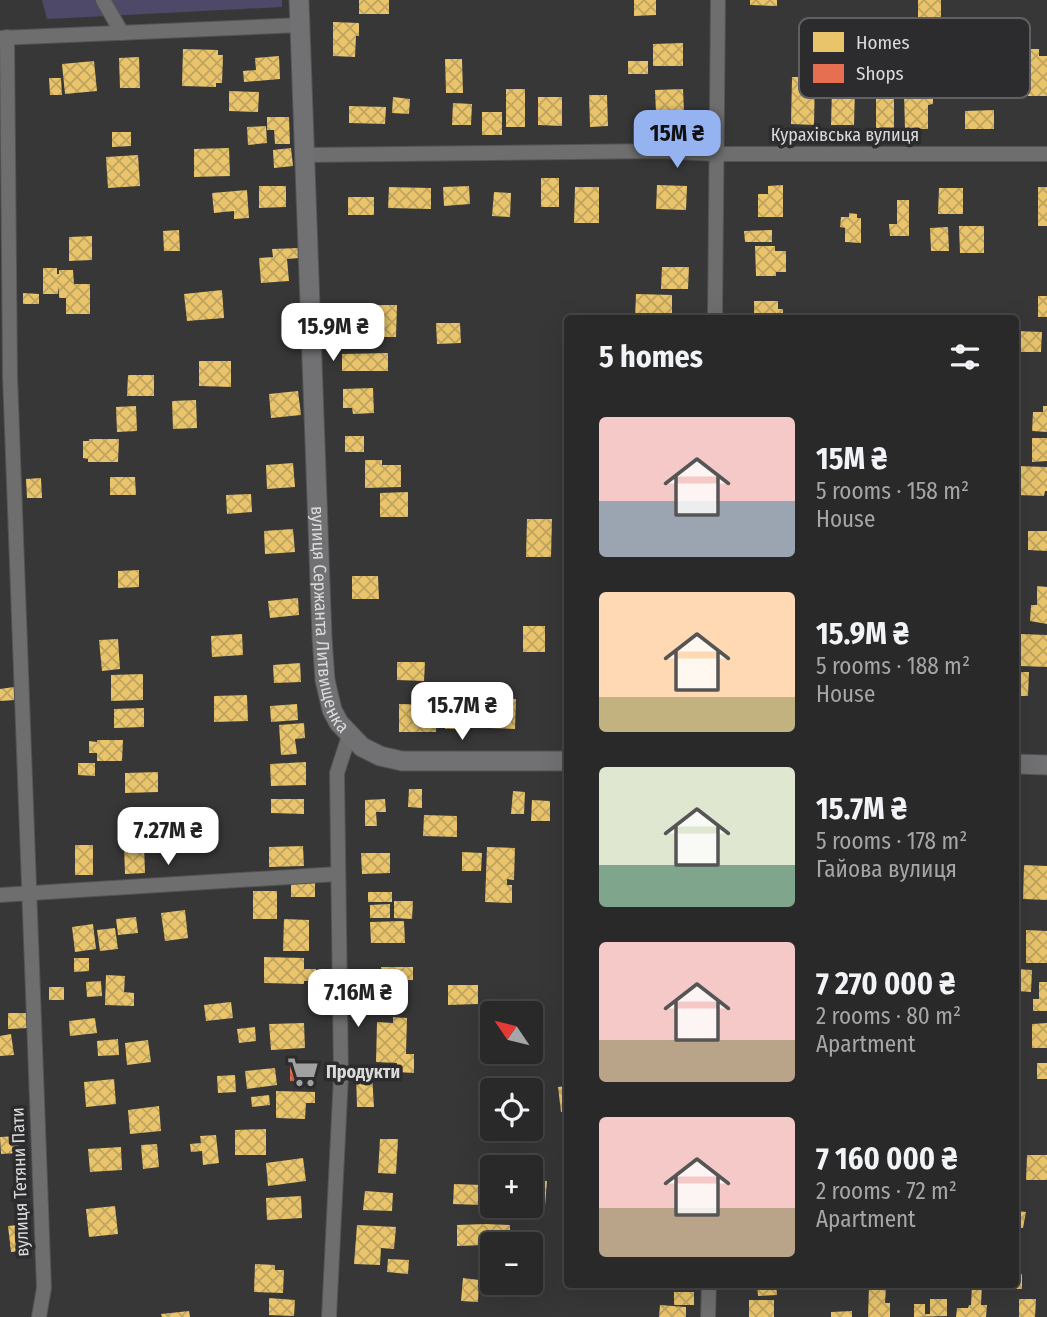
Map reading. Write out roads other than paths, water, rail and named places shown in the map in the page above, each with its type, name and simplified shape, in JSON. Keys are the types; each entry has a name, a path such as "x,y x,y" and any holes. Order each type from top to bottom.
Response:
{"main road":[{"name":"вулиця Сержанта Литвищенка","path":"299,0 325,680 332,710 349,736"},
{"path":"349,736 362,747 380,756 402,761 564,761"},
{"path":"1019,764 1047,765"}],"street":[{"path":"103,0 122,33"},
{"path":"715,315 718,0"},
{"path":"4,37 302,26"},
{"name":"вулиця Тетяни Пати","path":"4,37 10,376 44,1288 39,1317"},
{"name":"Курахівська вулиця","path":"306,155 658,151 716,155 1047,154"},
{"name":"вулиця Сержанта Литвищенка","path":"329,1317 341,1076 337,774 349,736"},
{"path":"0,895 338,874"},
{"path":"708,1317 709,1288"}],"place":[{"name":"Продукти","path":"303,1072"}]}
